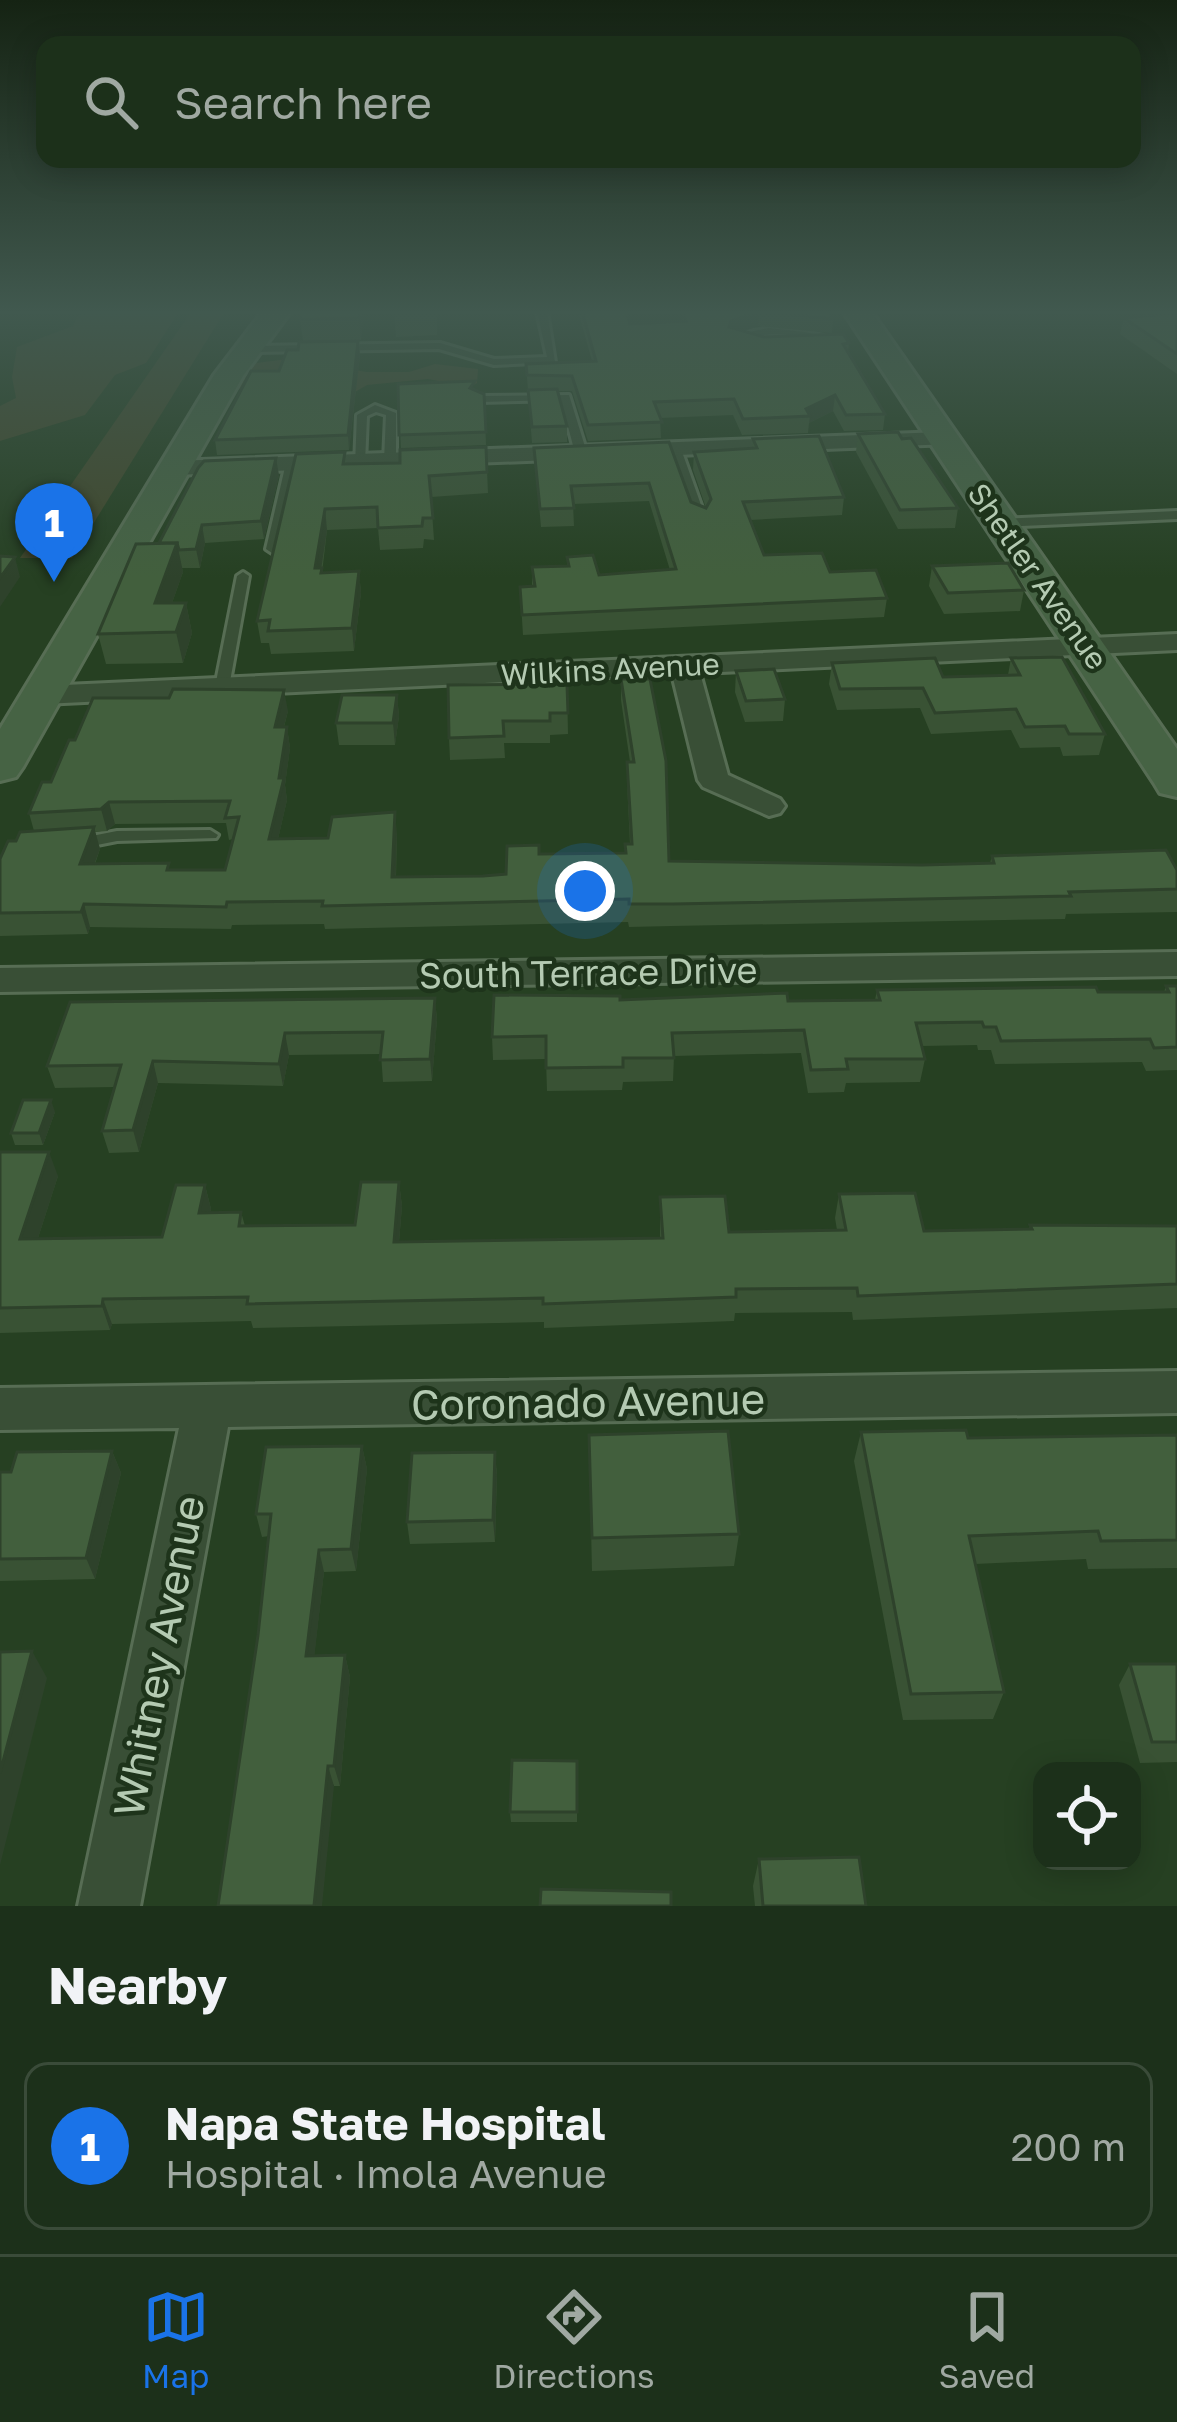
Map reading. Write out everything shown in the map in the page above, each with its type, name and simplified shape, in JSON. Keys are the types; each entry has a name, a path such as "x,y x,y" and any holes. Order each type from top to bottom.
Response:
{"street":[{"path":"0,767 216,400"},
{"name":"Shetler Avenue","path":"912,400 1088,646 1177,783"},
{"path":"174,468 942,440"},
{"name":"Wilkins Avenue","path":"43,695 1177,642"},
{"path":"684,666 714,780 769,806"},
{"name":"South Terrace Drive","path":"0,980 1177,964"},
{"name":"Coronado Avenue","path":"0,1409 1177,1392"},
{"name":"Whitney Avenue","path":"109,1906 208,1406"}],"lane":[{"path":"566,400 581,453"},
{"path":"359,463 362,415 375,408 391,413 390,461"},
{"path":"675,449 700,519"},
{"path":"272,549 290,465"},
{"path":"1001,523 1177,515"},
{"path":"222,687 243,576"},
{"path":"46,846 117,836 210,835"}],"green space":[{"path":"12,400 96,400 85,415 0,441 0,406"},
{"path":"130,400 170,400 72,558 20,558"}],"building":[{"path":"236,400 352,400 348,435 215,440"},
{"path":"398,400 484,400 486,432 399,435"},
{"path":"529,400 560,400 567,426 532,427"},
{"path":"580,400 709,400 654,402 662,422 588,425"},
{"path":"734,400 825,400 806,409 810,416 743,419"},
{"path":"838,400 877,400 885,414 846,415"},
{"path":"898,432 902,439 911,438 958,508 900,510 858,434"},
{"path":"819,436 844,497 743,502 764,555 822,553 830,572 876,570 887,598 522,615 520,587 535,586 532,567 569,566 567,557 593,555 599,575 676,569 649,483 571,486 574,508 540,509 534,448 669,442 691,502 706,508 711,499 694,452 757,448 753,439"},
{"path":"486,447 487,472 429,476 433,518 423,518 422,526 378,528 377,507 325,509 315,568 322,568 321,573 359,571 352,628 268,631 270,620 257,621 296,454 345,452 343,464 400,463 400,450"},
{"path":"276,458 261,521 202,525 196,549 179,550 177,543 159,543 204,461"},
{"path":"177,543 155,603 186,603 176,632 98,634 136,544"},
{"path":"0,556 15,557 0,578"},
{"path":"1008,563 1024,590 948,593 932,566"},
{"path":"1062,657 1105,734 1069,734 1065,726 1025,727 1016,709 935,713 923,688 840,689 832,663 935,658 943,677 1020,675 1011,658"},
{"path":"774,669 785,699 746,701 736,671"},
{"path":"621,679 650,679 666,761 669,861 922,865 994,863 992,856 1166,850 1177,870 1177,889 1069,892 1071,896 673,904 629,904 629,899 322,906 323,901 227,902 226,907 84,904 81,912 0,913 0,859 8,841 16,841 20,832 94,827 80,864 169,863 167,870 225,870 239,817 225,818 230,801 109,802 101,809 29,813 42,782 51,782 69,740 75,740 93,698 169,698 173,689 284,690 275,727 287,727 279,778 284,778 269,839 328,838 332,817 395,812 392,877 483,876 506,874 507,846 539,845 539,854 626,853 625,844 632,844 627,762 634,762"},
{"path":"567,684 568,713 550,713 550,721 503,721 504,736 449,738 448,685"},
{"path":"342,695 397,695 393,723 336,723"},
{"path":"1166,986 1177,986 1177,1047 1154,1048 1150,1039 1001,1041 996,1027 984,1027 982,1022 916,1023 925,1059 846,1059 848,1069 811,1070 804,1030 672,1033 674,1058 623,1058 623,1067 546,1068 546,1036 492,1037 494,995 620,996 620,1000 787,993 788,1001 880,1000 877,990 1096,987 1098,992 1169,992"},
{"path":"435,998 430,1059 380,1060 383,1032 285,1033 279,1064 153,1061 133,1130 102,1131 121,1065 47,1066 70,1002"},
{"path":"23,1100 51,1100 39,1133 11,1133"},
{"path":"0,1152 49,1152 20,1239 162,1237 176,1185 205,1185 199,1213 241,1212 239,1226 355,1225 361,1182 399,1182 394,1242 663,1238 660,1197 725,1196 729,1232 846,1230 839,1194 915,1193 924,1231 1032,1229 1030,1225 1177,1226 1177,1284 858,1296 857,1288 736,1289 736,1297 543,1304 543,1298 247,1304 248,1297 103,1299 102,1306 0,1308"},
{"path":"966,1430 968,1438 1177,1435 1177,1540 1101,1541 1098,1531 969,1536 1004,1692 911,1694 861,1432"},
{"path":"728,1431 739,1534 592,1538 589,1435"},
{"path":"362,1446 351,1549 319,1550 306,1656 345,1655 314,1906 218,1906 271,1514 256,1514 266,1447"},
{"path":"112,1451 86,1558 0,1559 0,1472 11,1472 17,1452"},
{"path":"495,1452 493,1520 407,1522 412,1453"},
{"path":"32,1651 0,1773 0,1652"},
{"path":"1130,1664 1177,1664 1177,1742 1152,1742"},
{"path":"512,1760 577,1761 577,1812 510,1812"},
{"path":"859,1857 866,1906 763,1906 759,1859"},
{"path":"541,1889 671,1892 671,1906 540,1906"}],"place":[{"name":"Napa State Hospital","path":"54,582"}]}
